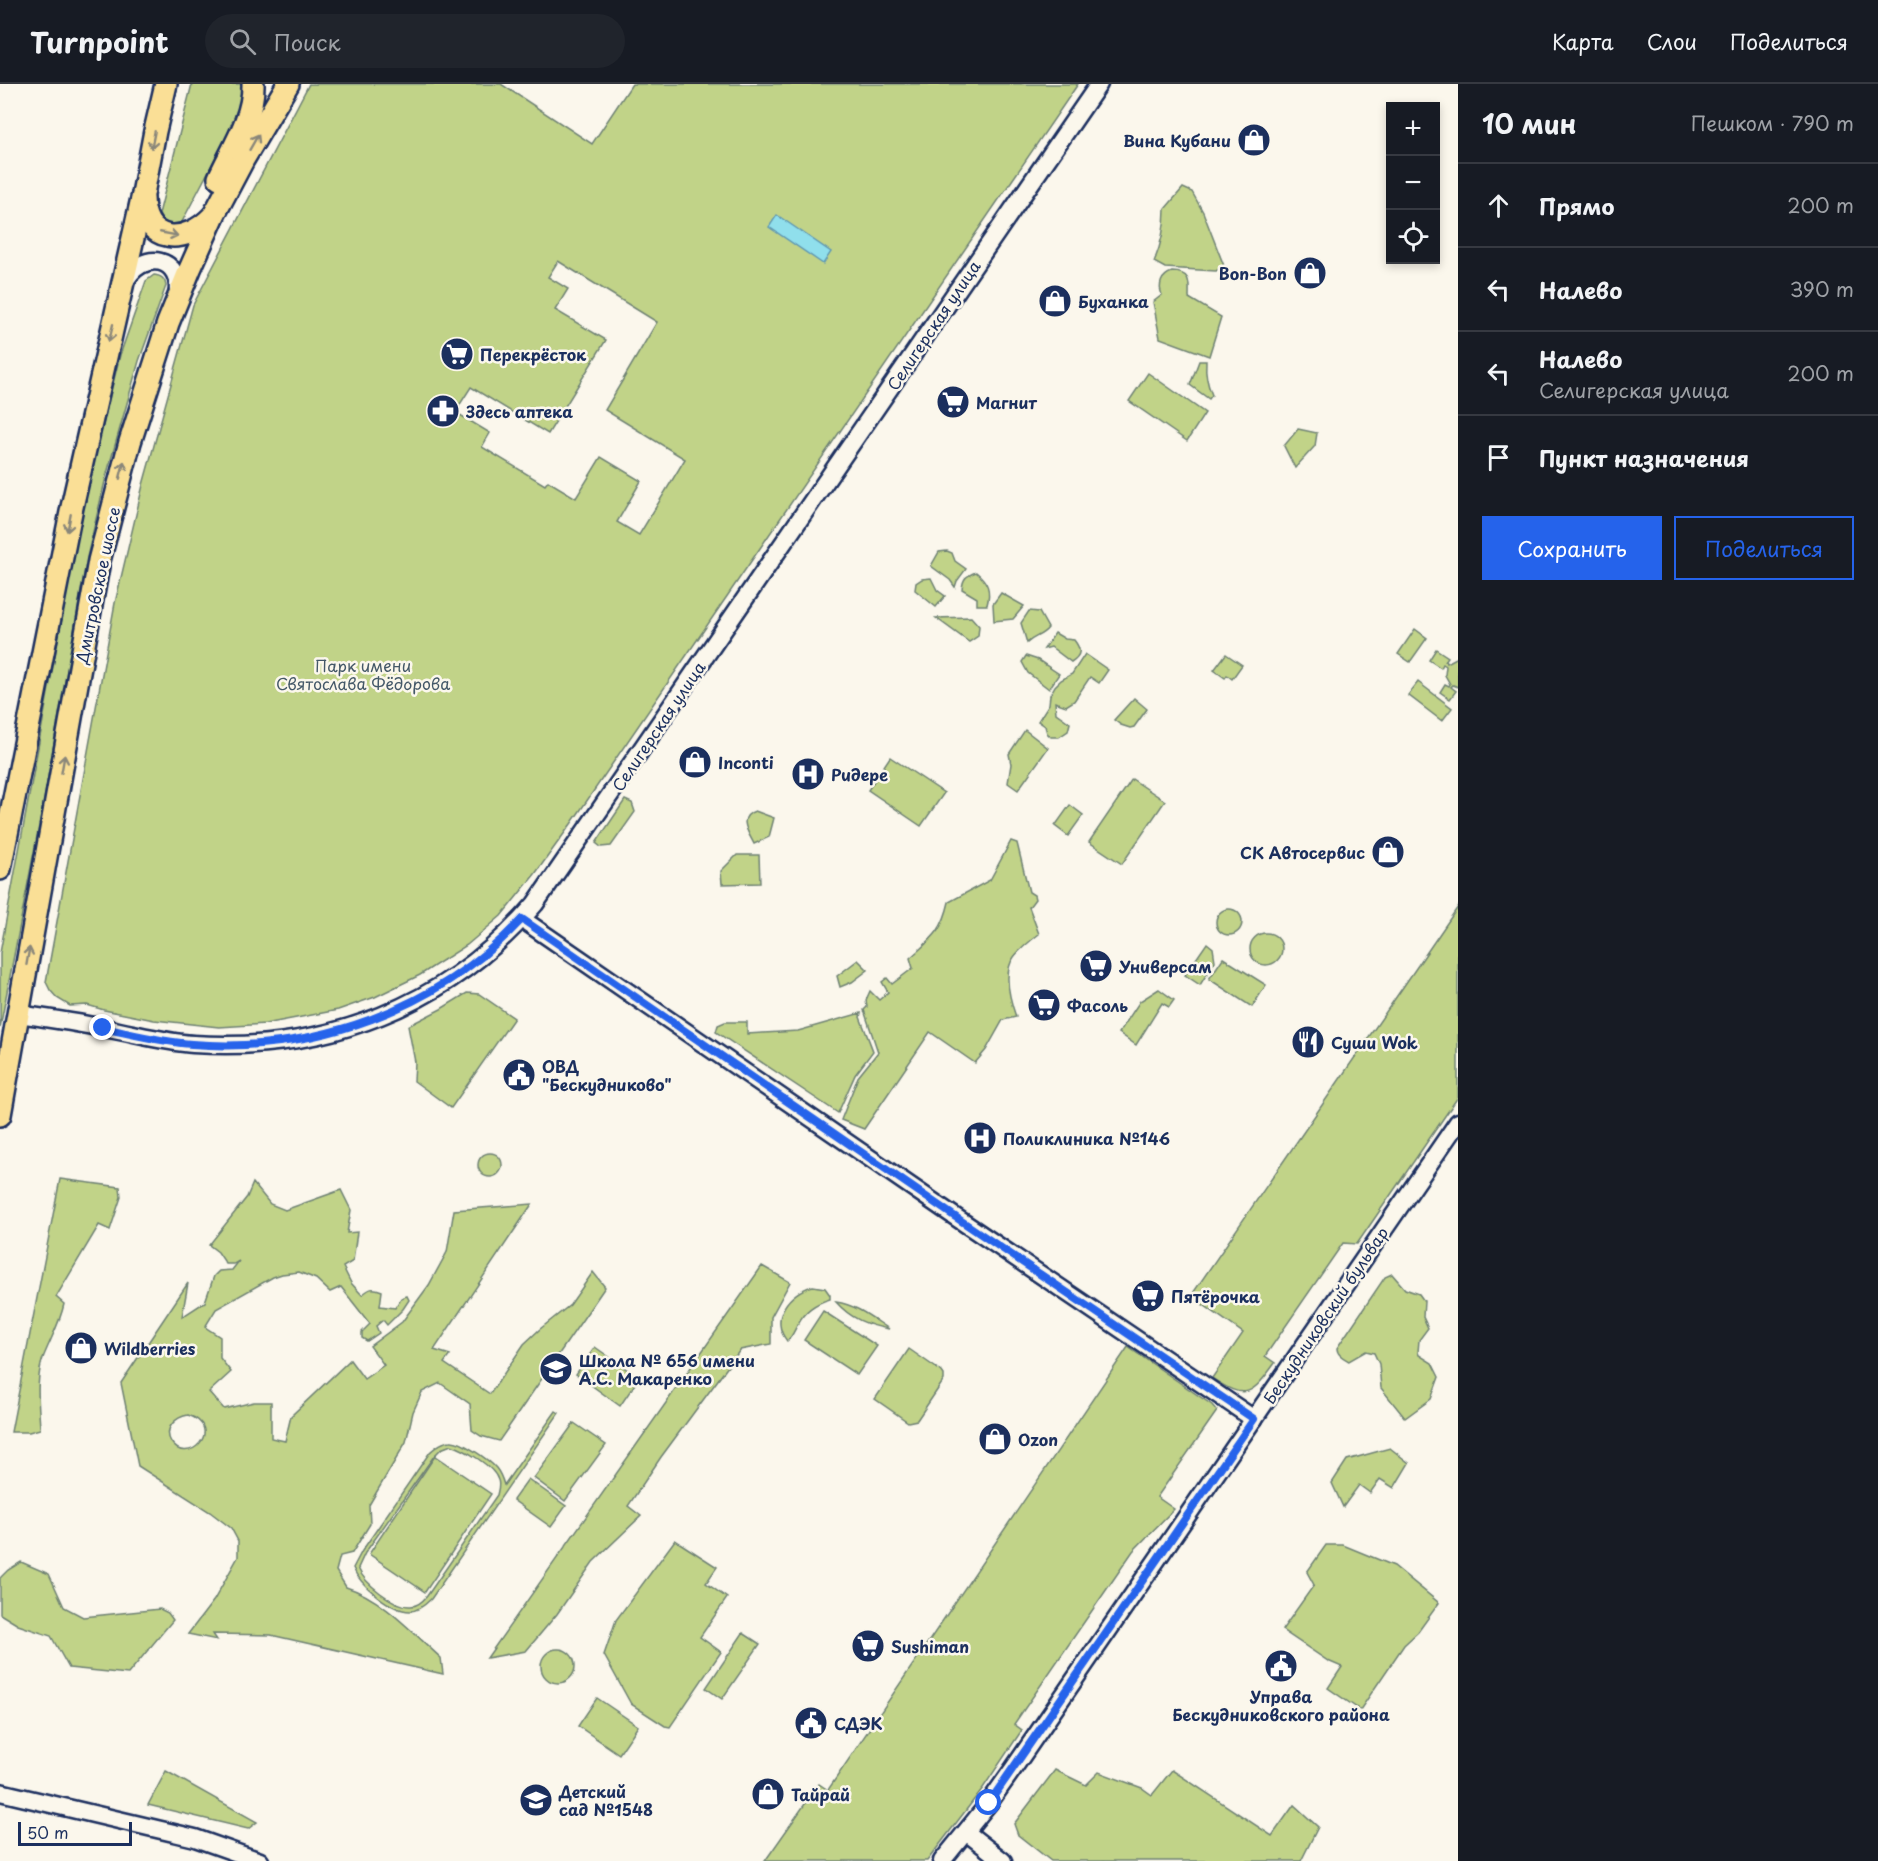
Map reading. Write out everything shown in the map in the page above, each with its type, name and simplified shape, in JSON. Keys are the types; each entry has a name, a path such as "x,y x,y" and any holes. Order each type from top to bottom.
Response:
{"main road":[{"path":"190,269 196,229 245,121 251,105 253,84"},
{"name":"Дмитровское шоссе","path":"0,1115 99,561 130,442 176,302 190,269 215,213 243,160 288,84"},
{"path":"0,869 72,507 166,85"},
{"path":"143,194 147,218 157,232 174,237 185,235 196,229 215,213"}],"street":[{"name":"Селигерская улица","path":"18,1014 190,1044 246,1046 315,1037 356,1025 427,994 490,951 535,904 579,842 1099,84"},
{"path":"119,295 131,272 142,264 156,260 170,266 174,272 179,287 176,302"},
{"path":"522,919 1254,1419"},
{"name":"Бескудниковский бульвар","path":"942,1861 1013,1769 1458,1122"},
{"path":"0,1792 195,1838 260,1861"},
{"path":"966,1832 1003,1861"}],"green space":[{"path":"192,84 244,84 240,111 182,222 172,226 163,223 159,214"},
{"name":"Парк имени Святослава Фёдорова","path":"309,84 501,84 592,144 632,84 1078,84 571,824 501,916 467,945 420,975 375,997 338,1010 265,1024 219,1027 154,1020 87,1005 70,1006 57,998 46,982 115,603 143,485 193,305","holes":["558,261 657,322 605,410 685,459 639,535 617,522 641,481 601,457 576,498 548,481 545,485 482,447 490,433 455,412 471,387 548,434 606,340 555,310 568,289 548,277"]},
{"path":"1183,188 1192,192 1203,212 1224,266 1216,271 1165,268 1154,262 1162,236 1165,209"},
{"path":"1172,272 1183,274 1188,280 1189,298 1221,317 1209,356 1160,338 1153,302 1162,295 1160,288 1163,278"},
{"path":"154,275 163,278 166,286 139,361 106,477 87,557 0,1028 0,953 74,553 120,355 146,281"},
{"path":"1199,361 1206,361 1207,378 1212,395 1209,399 1190,385"},
{"path":"1148,373 1205,413 1187,441 1129,401"},
{"path":"1298,429 1317,433 1315,446 1295,468 1284,446"},
{"path":"939,552 952,553 955,561 966,569 955,587 950,580 931,566"},
{"path":"976,572 987,587 989,595 987,605 977,605 977,598 962,589 966,578"},
{"path":"931,578 937,590 945,596 936,607 915,590 916,583 922,579"},
{"path":"1001,593 1024,606 1013,619 994,621 993,604"},
{"path":"1029,611 1039,612 1048,628 1027,643 1021,623"},
{"path":"971,617 979,626 978,636 969,642 936,618"},
{"path":"1415,629 1427,638 1410,662 1398,654"},
{"path":"1055,633 1065,639 1074,640 1078,646 1079,654 1071,662 1051,647 1044,649"},
{"path":"1436,649 1448,657 1445,661 1447,663 1458,657 1458,687 1453,685 1451,687 1456,691 1450,699 1440,692 1445,684 1449,686 1450,684 1445,675 1446,666 1443,664 1441,668 1429,660"},
{"path":"1085,654 1108,670 1099,683 1090,677 1074,701 1066,706 1055,702 1056,713 1070,723 1068,731 1059,737 1051,737 1045,726 1038,721 1049,704 1050,695 1055,686 1072,674"},
{"path":"1226,654 1242,665 1232,679 1227,675 1225,678 1214,670"},
{"path":"1026,656 1038,660 1059,674 1049,689 1028,673 1022,662"},
{"path":"1418,682 1452,708 1442,721 1408,695"},
{"path":"1134,698 1147,709 1134,727 1130,728 1114,720"},
{"path":"1025,730 1048,748 1018,790 1008,783 1011,764 1009,754"},
{"path":"890,757 944,793 921,826 868,790"},
{"path":"1132,779 1165,801 1122,864 1089,842"},
{"path":"625,800 632,803 635,812 611,846 601,847 596,843"},
{"path":"1070,805 1083,815 1068,836 1055,826"},
{"path":"755,811 774,818 769,837 754,844 745,821 746,817"},
{"path":"1011,841 1017,843 1029,892 1034,895 1035,899 1029,907 1039,934 1010,963 1008,987 1016,1017 1003,1020 986,1050 975,1063 930,1032 864,1129 841,1120 858,1077 878,1052 864,1010 867,1007 866,1000 870,991 879,1000 888,992 882,982 887,978 892,984 913,968 910,958 930,940 939,928 949,902 990,880"},
{"path":"737,855 759,855 760,883 722,884 721,871"},
{"path":"1458,907 1458,1097 1357,1244 1343,1243 1265,1356 1275,1363 1267,1374 1248,1391 1233,1390 1212,1378 1243,1333 1191,1296"},
{"path":"1229,909 1238,913 1242,922 1238,931 1229,935 1220,931 1216,922 1220,913"},
{"path":"1266,933 1277,938 1282,949 1277,960 1266,965 1255,960 1250,949 1255,938"},
{"path":"1207,943 1213,948 1215,961 1200,985 1185,975"},
{"path":"1223,958 1266,985 1252,1007 1209,979"},
{"path":"858,960 868,970 852,982 840,987 837,976"},
{"path":"1159,989 1174,1000 1169,1007 1162,1003 1136,1045 1119,1033 1140,1001"},
{"path":"467,993 479,994 514,1018 451,1108 414,1081 415,1062 408,1026"},
{"path":"861,1013 860,1017 873,1051 855,1075 838,1113 716,1032 718,1025 725,1022 747,1022 747,1034 798,1031"},
{"path":"490,1153 495,1154 501,1160 501,1170 495,1176 490,1177 485,1176 479,1170 478,1165 479,1160 485,1154"},
{"path":"60,1179 120,1187 121,1197 110,1230 99,1225 56,1297 64,1304 43,1358 39,1375 40,1429 29,1432 11,1432"},
{"path":"253,1183 270,1204 285,1210 341,1190 351,1210 347,1233 357,1232 353,1261 343,1267 351,1283 362,1295 371,1289 382,1291 380,1306 395,1308 401,1298 407,1296 409,1300 387,1325 383,1320 376,1326 379,1333 367,1341 362,1338 362,1332 370,1324 341,1287 330,1292 316,1279 299,1272 273,1277 216,1309 205,1327 220,1337 220,1358 231,1372 209,1392 224,1409 254,1402 271,1402 271,1438 285,1441 291,1416 350,1360 364,1379 384,1365 370,1346 402,1322 429,1285 447,1252 454,1210 532,1204 434,1350 450,1355 444,1363 490,1394 524,1344 570,1305 593,1272 605,1287 499,1441 481,1436 472,1430 470,1404 440,1383 422,1392 413,1412 406,1442 369,1505 370,1524 352,1553 340,1556 336,1571 346,1587 372,1599 408,1627 441,1658 443,1674 271,1635 213,1634 217,1640 188,1634 214,1600 238,1557 238,1541 231,1528 210,1512 138,1466 121,1383 188,1283 182,1317 205,1302 214,1276 219,1271 232,1270 239,1261 226,1264 218,1252 209,1245 247,1197","holes":["188,1415 199,1421 204,1428 204,1436 200,1443 186,1451 178,1449 169,1437 172,1424"]},
{"path":"762,1266 790,1282 771,1317 771,1344 740,1350 628,1506 641,1516 593,1562 557,1614 526,1651 487,1658"},
{"path":"1392,1274 1405,1289 1419,1294 1424,1301 1423,1317 1428,1328 1419,1340 1418,1352 1432,1363 1439,1377 1431,1399 1405,1418 1381,1388 1379,1364 1374,1353 1366,1351 1349,1361 1337,1350 1385,1277"},
{"path":"813,1286 825,1288 830,1299 807,1311 787,1341 780,1324 784,1307 796,1294"},
{"path":"836,1302 858,1309 889,1329 860,1320"},
{"path":"823,1311 877,1346 857,1375 804,1340"},
{"path":"595,1347 639,1378 620,1406 576,1374"},
{"path":"1128,1347 1212,1405 1217,1411 1157,1497 1174,1509 1133,1551 1014,1724 1022,1730 983,1788 927,1861 765,1861 819,1784 828,1790"},
{"path":"909,1349 942,1372 944,1380 917,1420 908,1422 875,1399"},
{"path":"556,1411 559,1413 431,1599 424,1605 410,1611 394,1607 377,1596 357,1575 353,1568 362,1551 430,1452 440,1445 448,1441 456,1442 475,1451 496,1468 504,1485","holes":["451,1445 491,1469 499,1482 497,1495 424,1600 414,1606 396,1603 373,1587 358,1568 365,1553 434,1456 441,1449"]},
{"path":"574,1423 606,1445 565,1501 534,1478"},
{"path":"1390,1448 1409,1463 1394,1488 1380,1479 1370,1493 1359,1485 1343,1507 1332,1483 1347,1460"},
{"path":"435,1456 491,1494 425,1592 369,1554"},
{"path":"528,1479 566,1506 551,1527 513,1500"},
{"path":"675,1540 717,1567 706,1583 727,1598 700,1637 721,1652 670,1727 631,1704 604,1655 616,1620"},
{"path":"1326,1545 1343,1545 1394,1566 1439,1603 1418,1632 1404,1645 1360,1710 1328,1688 1342,1667 1328,1661 1282,1630 1314,1585 1307,1572"},
{"path":"21,1562 49,1574 64,1607 83,1617 160,1609 168,1613 173,1620 128,1674 69,1668 51,1636 18,1625 0,1614 0,1578"},
{"path":"743,1633 760,1644 722,1699 706,1688"},
{"path":"558,1649 570,1654 575,1666 570,1678 558,1683 546,1678 541,1666 546,1654"},
{"path":"597,1698 638,1726 619,1754 578,1726"},
{"path":"1055,1770 1086,1785 1099,1772 1142,1788 1152,1795 1172,1770 1272,1836 1294,1805 1318,1827 1301,1861 1051,1861 1018,1835 1014,1824"},
{"path":"166,1771 257,1822 248,1829 148,1805"}],"water":[{"path":"777,215 831,252 823,264 769,227"}],"place":[{"name":"Вина Кубани","path":"1254,140"},
{"name":"Bon-Bon","path":"1310,273"},
{"name":"Буханка","path":"1055,301"},
{"name":"Перекрёсток","path":"457,354"},
{"name":"Магнит","path":"953,402"},
{"name":"Здесь аптека","path":"443,411"},
{"name":"Inconti","path":"695,762"},
{"name":"Ридере","path":"808,774"},
{"name":"СК Автосервис","path":"1388,852"},
{"name":"Универсам","path":"1096,966"},
{"name":"Фасоль","path":"1044,1005"},
{"name":"Суши Wok","path":"1308,1042"},
{"name":"ОВД \"Бескудниково\"","path":"519,1075"},
{"name":"Поликлиника №146","path":"980,1138"},
{"name":"Пятёрочка","path":"1148,1296"},
{"name":"Wildberries","path":"81,1348"},
{"name":"Школа № 656 имени А.С. Макаренко","path":"556,1369"},
{"name":"Ozon","path":"995,1439"},
{"name":"Sushiman","path":"868,1646"},
{"name":"Управа Бескудниковского района","path":"1281,1666"},
{"name":"СДЭК","path":"811,1723"},
{"name":"Тайрай","path":"768,1794"},
{"name":"Детский сад №1548","path":"536,1800"}],"route":[{"path":"103,1028 190,1044 226,1046 295,1041 335,1032 399,1007 453,979 490,951 522,919 1254,1419 989,1803"}]}
